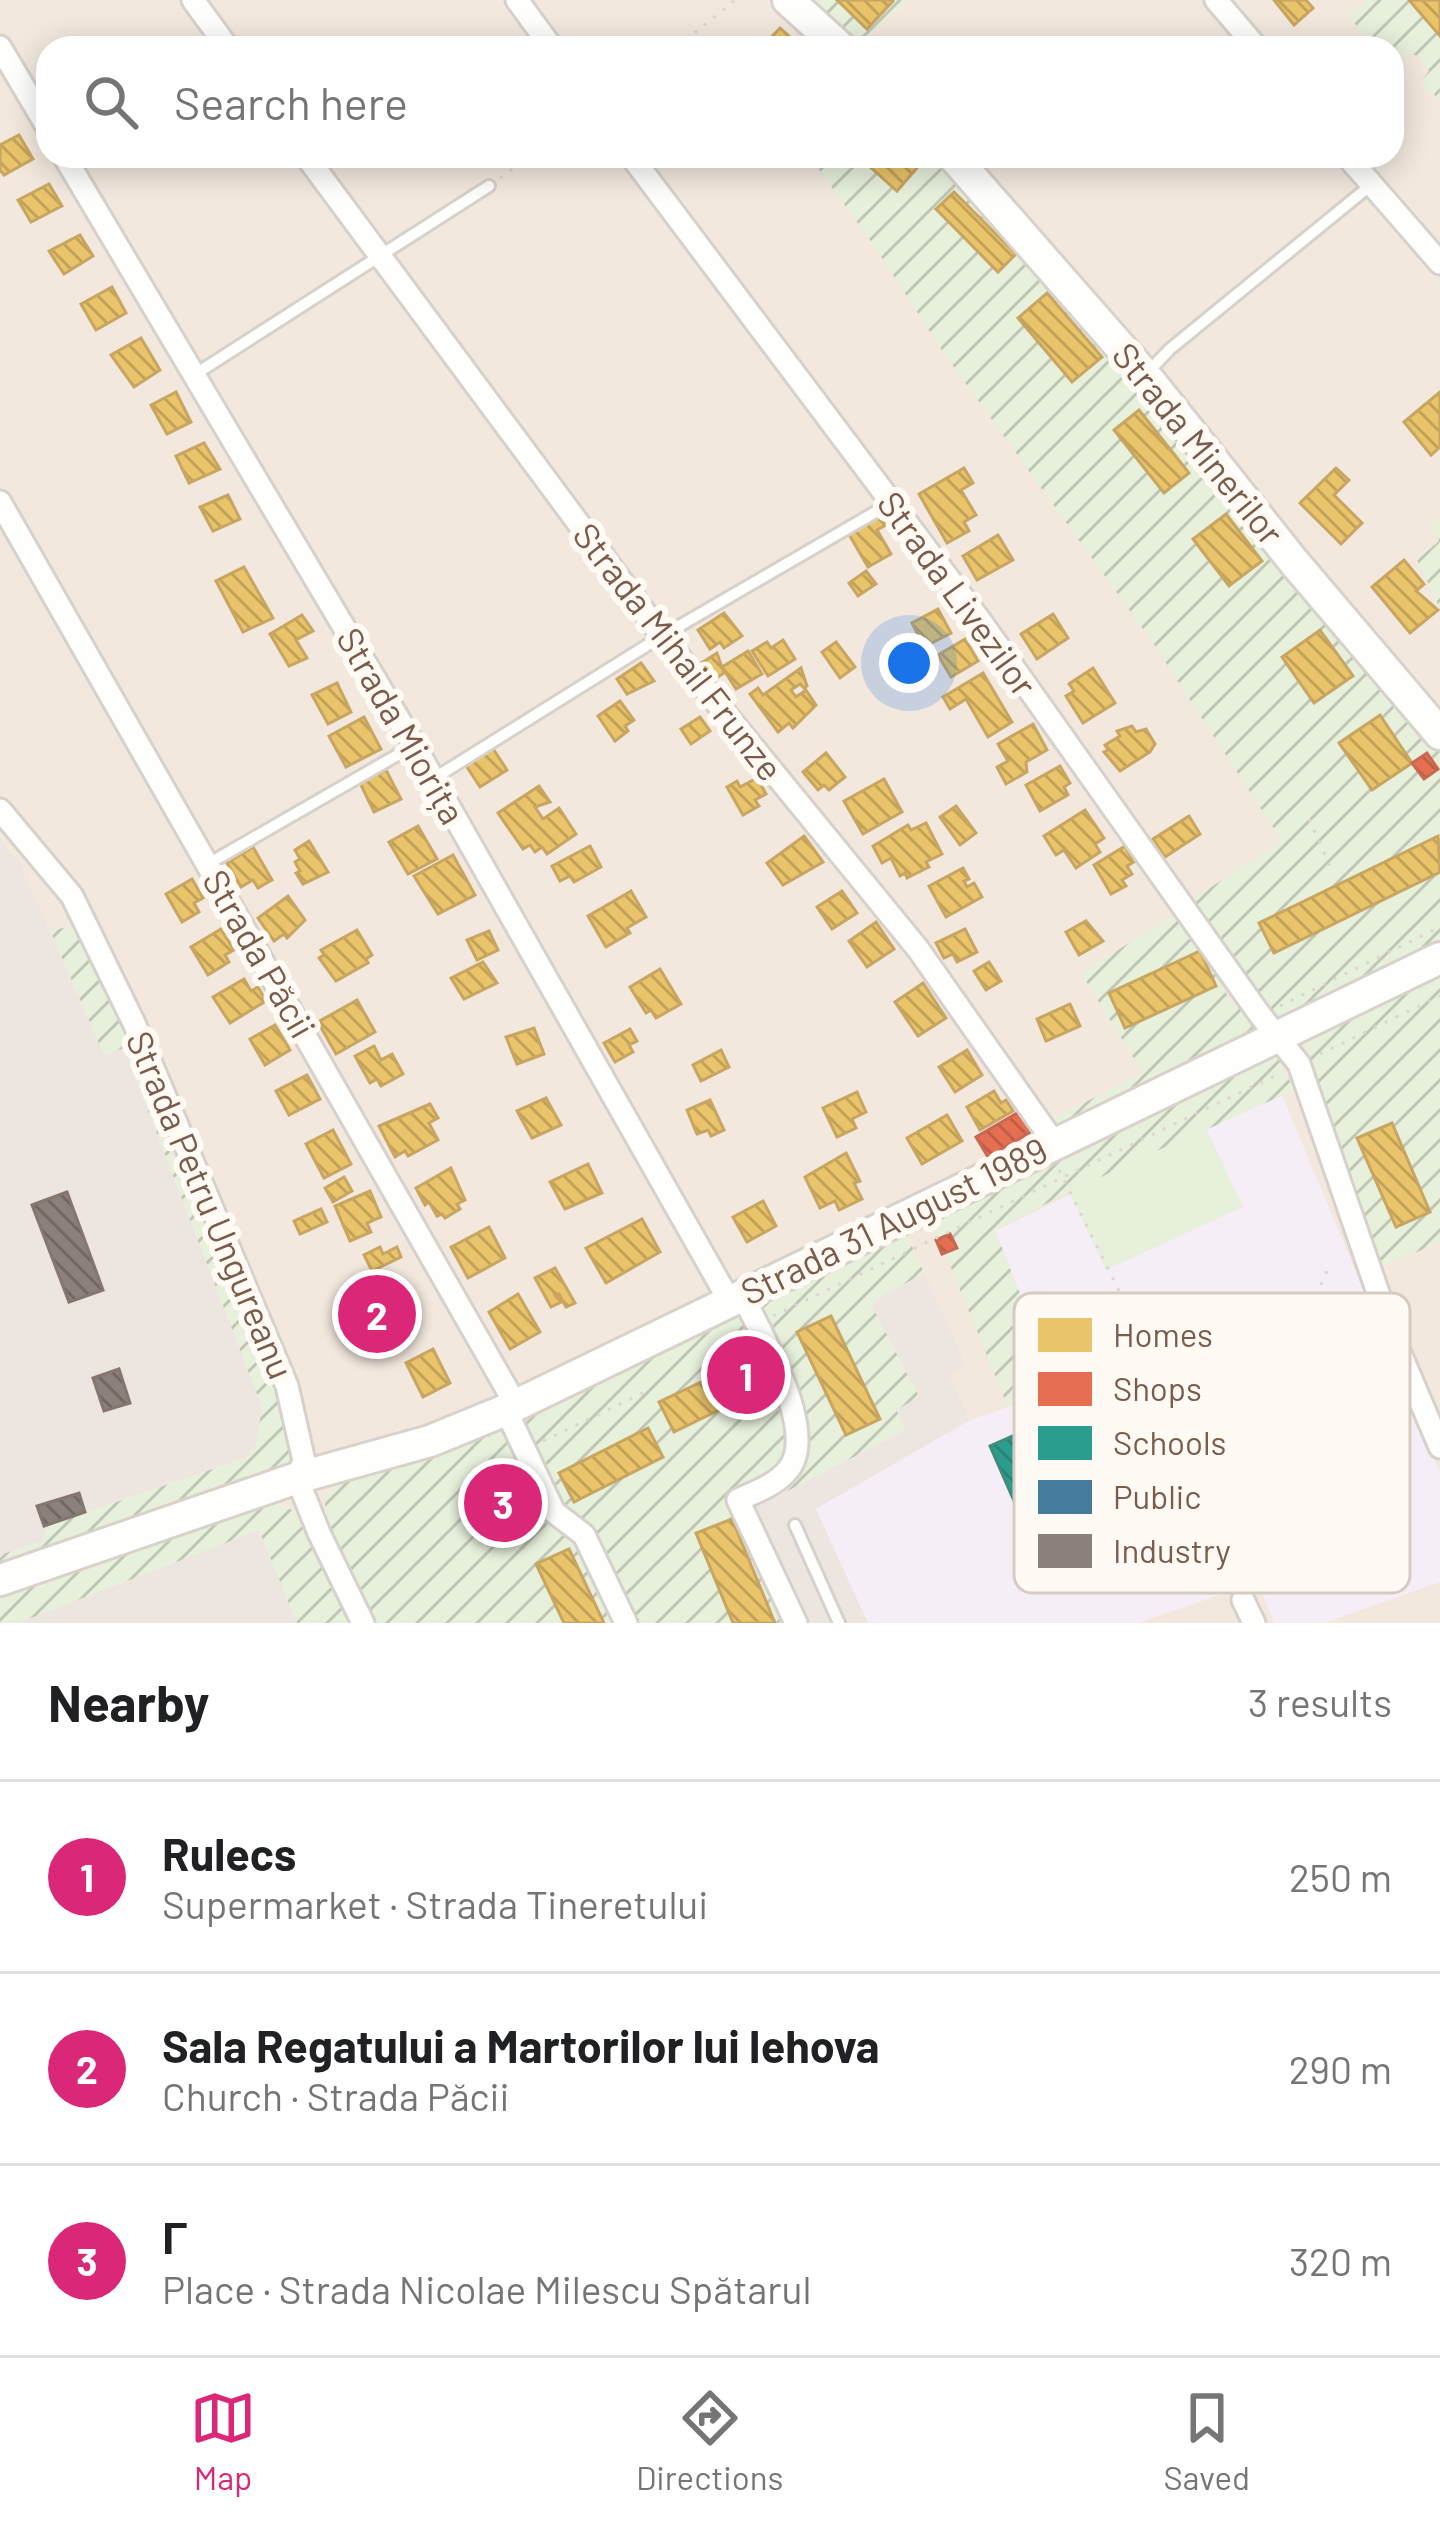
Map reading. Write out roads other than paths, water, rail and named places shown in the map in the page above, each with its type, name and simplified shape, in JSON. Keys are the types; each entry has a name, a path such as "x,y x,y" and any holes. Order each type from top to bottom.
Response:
{"street":[{"path":"194,0 220,36"},
{"path":"518,0 543,36"},
{"path":"788,0 828,36"},
{"path":"1216,0 1246,36"},
{"path":"0,47 36,108"},
{"name":"Strada Miorița","path":"71,168 756,1325 791,1402 798,1433 796,1455 789,1470 738,1500 796,1623"},
{"name":"Strada Mihail Frunze","path":"315,168 662,637 881,901 1052,1146"},
{"name":"Strada Livezilor","path":"640,168 1300,1064 1378,1293"},
{"name":"Strada Minerilor","path":"964,168 1145,375 1294,562 1440,734"},
{"path":"1357,168 1440,263"},
{"name":"Strada Păcii","path":"0,502 511,1408 554,1512 584,1535 626,1623"},
{"name":"Strada Petru Ungureanu","path":"0,810 72,896 134,1023 287,1386 304,1461 297,1478 362,1623"},
{"name":"Strada 31 August 1989","path":"0,1580 297,1478 389,1455 511,1408 1052,1146 1268,1026 1440,958"},
{"name":"Strada Livezilor","path":"1410,1377 1440,1447"},
{"path":"1243,1600 1254,1623"}],"lane":[{"path":"1145,375 1170,349 1372,185"},
{"path":"194,375 489,186"},
{"path":"433,778 891,503"},
{"path":"208,864 413,745"},
{"path":"795,1525 838,1623"}],"place":[{"name":"Sala Regatului a Martorilor lui Iehova","path":"377,1314"},
{"name":"Rulecs","path":"746,1375"},
{"name":"Г","path":"503,1503"}]}
